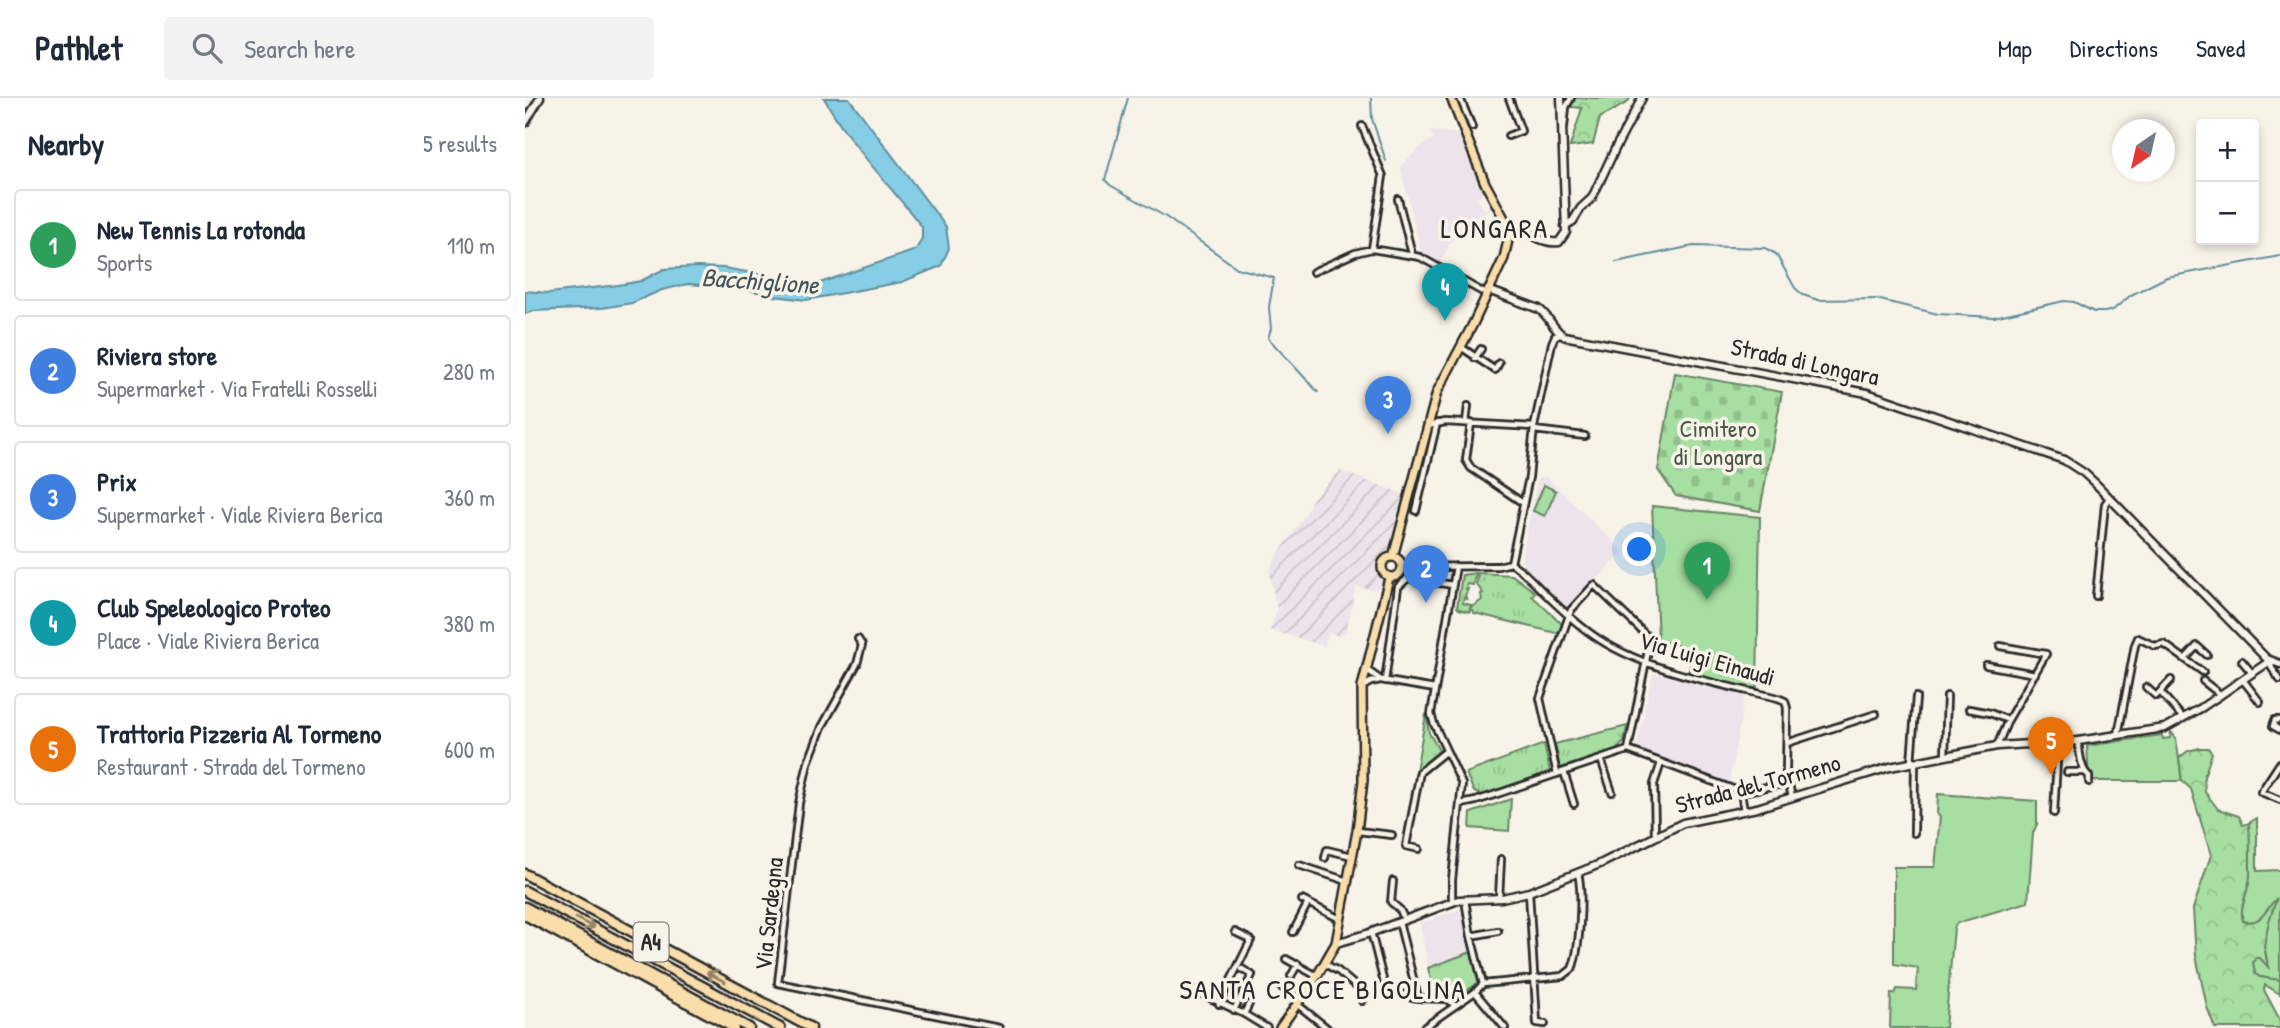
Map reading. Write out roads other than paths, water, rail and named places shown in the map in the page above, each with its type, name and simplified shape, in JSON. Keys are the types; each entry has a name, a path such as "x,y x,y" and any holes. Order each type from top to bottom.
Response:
{"highway":[{"name":"A4","path":"525,874 811,1028"},
{"name":"A4","path":"525,891 780,1028"},
{"path":"525,907 749,1028"},
{"path":"525,915 734,1028"}],"main road":[{"path":"1394,557 1437,392 1508,246 1508,228 1485,183 1451,98"},
{"path":"1394,557 1400,561 1403,568 1399,576 1389,578 1382,571 1382,564 1387,558 1394,557"},
{"path":"1280,1028 1325,964 1336,943 1357,831 1363,781 1362,687 1389,578"}],"street":[{"path":"525,123 540,98"},
{"path":"1460,98 1472,127"},
{"path":"1508,136 1521,131 1509,98"},
{"path":"1508,228 1555,243 1563,238 1566,232 1561,98"},
{"path":"1563,134 1566,107 1571,98"},
{"path":"1565,226 1573,222 1581,208 1592,198 1642,98"},
{"path":"1362,126 1383,176 1372,249"},
{"path":"1398,200 1412,254"},
{"path":"1313,272 1355,253 1372,249 1412,254 1487,292 1539,309 1546,314 1560,335 1555,336 1552,343 1534,428 1511,563 1498,566 1403,568"},
{"name":"Strada di Longara","path":"1560,335 1867,393 2057,456 2084,473 2274,662"},
{"path":"1461,347 1495,370 1499,363"},
{"path":"1475,358 1481,349"},
{"path":"1468,406 1468,464 1523,503"},
{"path":"1431,409 1445,422"},
{"path":"1426,427 1445,422 1468,423 1534,428 1585,436"},
{"path":"1416,511 1437,423"},
{"path":"2096,596 2105,504 2109,497"},
{"name":"Via Luigi Einaudi","path":"1511,563 1588,632 1625,655 1672,671 1783,699 1787,708 1788,783 1792,798"},
{"path":"1452,902 1462,784 1431,713 1456,566"},
{"path":"1383,681 1398,587 1408,578 1453,586"},
{"path":"1557,774 1540,698 1571,610 1594,585 1648,637 1650,643 1628,750"},
{"path":"2119,735 2138,638 2155,646 2164,644 2203,672"},
{"name":"Via Sardegna","path":"858,639 862,645 857,664 822,726 803,783 796,822 778,983 999,1028"},
{"path":"1997,746 2008,720 2046,654 2000,646"},
{"path":"2185,659 2197,646 2207,655"},
{"path":"2242,661 2252,673"},
{"path":"2274,662 2273,671 2280,680"},
{"name":"Strada del Tormeno","path":"1336,943 1452,902 1529,892 1578,873 1683,823 1744,811 1913,762 1997,746 2078,741 2165,728 2274,662"},
{"path":"1986,665 2035,674"},
{"path":"1365,668 1383,681"},
{"path":"2146,687 2156,696 2171,680"},
{"path":"2243,680 2260,702"},
{"path":"1362,687 1371,682 1383,681 1435,689"},
{"path":"2203,681 2221,695"},
{"path":"2161,693 2183,719"},
{"path":"1945,756 1947,696"},
{"path":"1914,833 1916,697"},
{"path":"1969,709 2008,720"},
{"path":"1787,743 1876,714"},
{"path":"2280,720 2275,720 2273,726 2280,730"},
{"path":"2078,741 2089,782"},
{"path":"2054,813 2059,743"},
{"path":"1461,804 1628,750 1741,792 1788,783"},
{"path":"1419,849 1406,846 1417,779 1424,767 1447,751"},
{"path":"1601,760 1612,792"},
{"path":"1655,835 1654,784 1661,763"},
{"path":"2280,763 2261,792 2280,800"},
{"path":"1564,772 1574,804"},
{"path":"2067,772 2085,772"},
{"path":"1741,792 1744,811"},
{"path":"1357,831 1392,835"},
{"path":"1325,858 1327,850 1352,856"},
{"path":"1499,898 1501,859"},
{"path":"1299,865 1347,881"},
{"path":"1423,1028 1483,984 1563,976 1574,966 1580,889 1578,873"},
{"path":"1394,881 1391,902 1400,910 1418,998"},
{"path":"1529,892 1537,1023 1545,1024"},
{"path":"1465,899 1483,984"},
{"path":"1302,900 1340,919"},
{"path":"1293,932 1308,904"},
{"path":"1471,936 1498,931"},
{"path":"1219,1004 1251,940 1235,932"},
{"path":"1371,932 1385,989 1418,998 1448,999 1455,1006"},
{"path":"1286,959 1317,976"},
{"path":"1291,975 1298,964"},
{"path":"1325,964 1344,973 1366,995 1362,1001"},
{"path":"1234,1010 1252,975 1242,969"},
{"path":"1358,989 1363,981"},
{"path":"1280,986 1327,1028"},
{"path":"1189,988 1267,1028"},
{"path":"1475,992 1505,1028"},
{"path":"1244,1014 1249,1004"}],"water":[{"name":"Bacchiglione","path":"824,98 849,98 946,227 949,248 941,266 902,282 806,300 741,288 688,284 662,290 632,303 602,308 533,311 525,314 525,291 549,293 618,285 641,281 664,269 697,267 724,268 817,284 916,250 922,238 922,227 858,148"}],"waterway":[{"path":"1128,98 1105,180 1166,217 1237,268 1274,278 1268,338 1318,392"},
{"path":"1371,98 1372,119 1386,161"},
{"path":"1616,262 1693,246 1765,248 1776,254 1795,288 1803,295 1818,300 1876,299 1938,314 1994,317 2064,301 2074,302 2094,312 2105,312 2113,310 2131,295 2167,277 2280,256"}],"place":[{"name":"Club Speleologico Proteo","path":"1445,321"},
{"name":"Prix","path":"1388,434"},
{"name":"New Tennis La rotonda","path":"1707,600"},
{"name":"Riviera store","path":"1426,603"},
{"name":"Trattoria Pizzeria Al Tormeno","path":"2051,775"}],"district":[{"name":"LONGARA","path":"1495,228"},
{"name":"SANTA CROCE BIGOLINA","path":"1323,989"}],"park label":[{"name":"Cimitero di Longara","path":"1718,443"}]}
